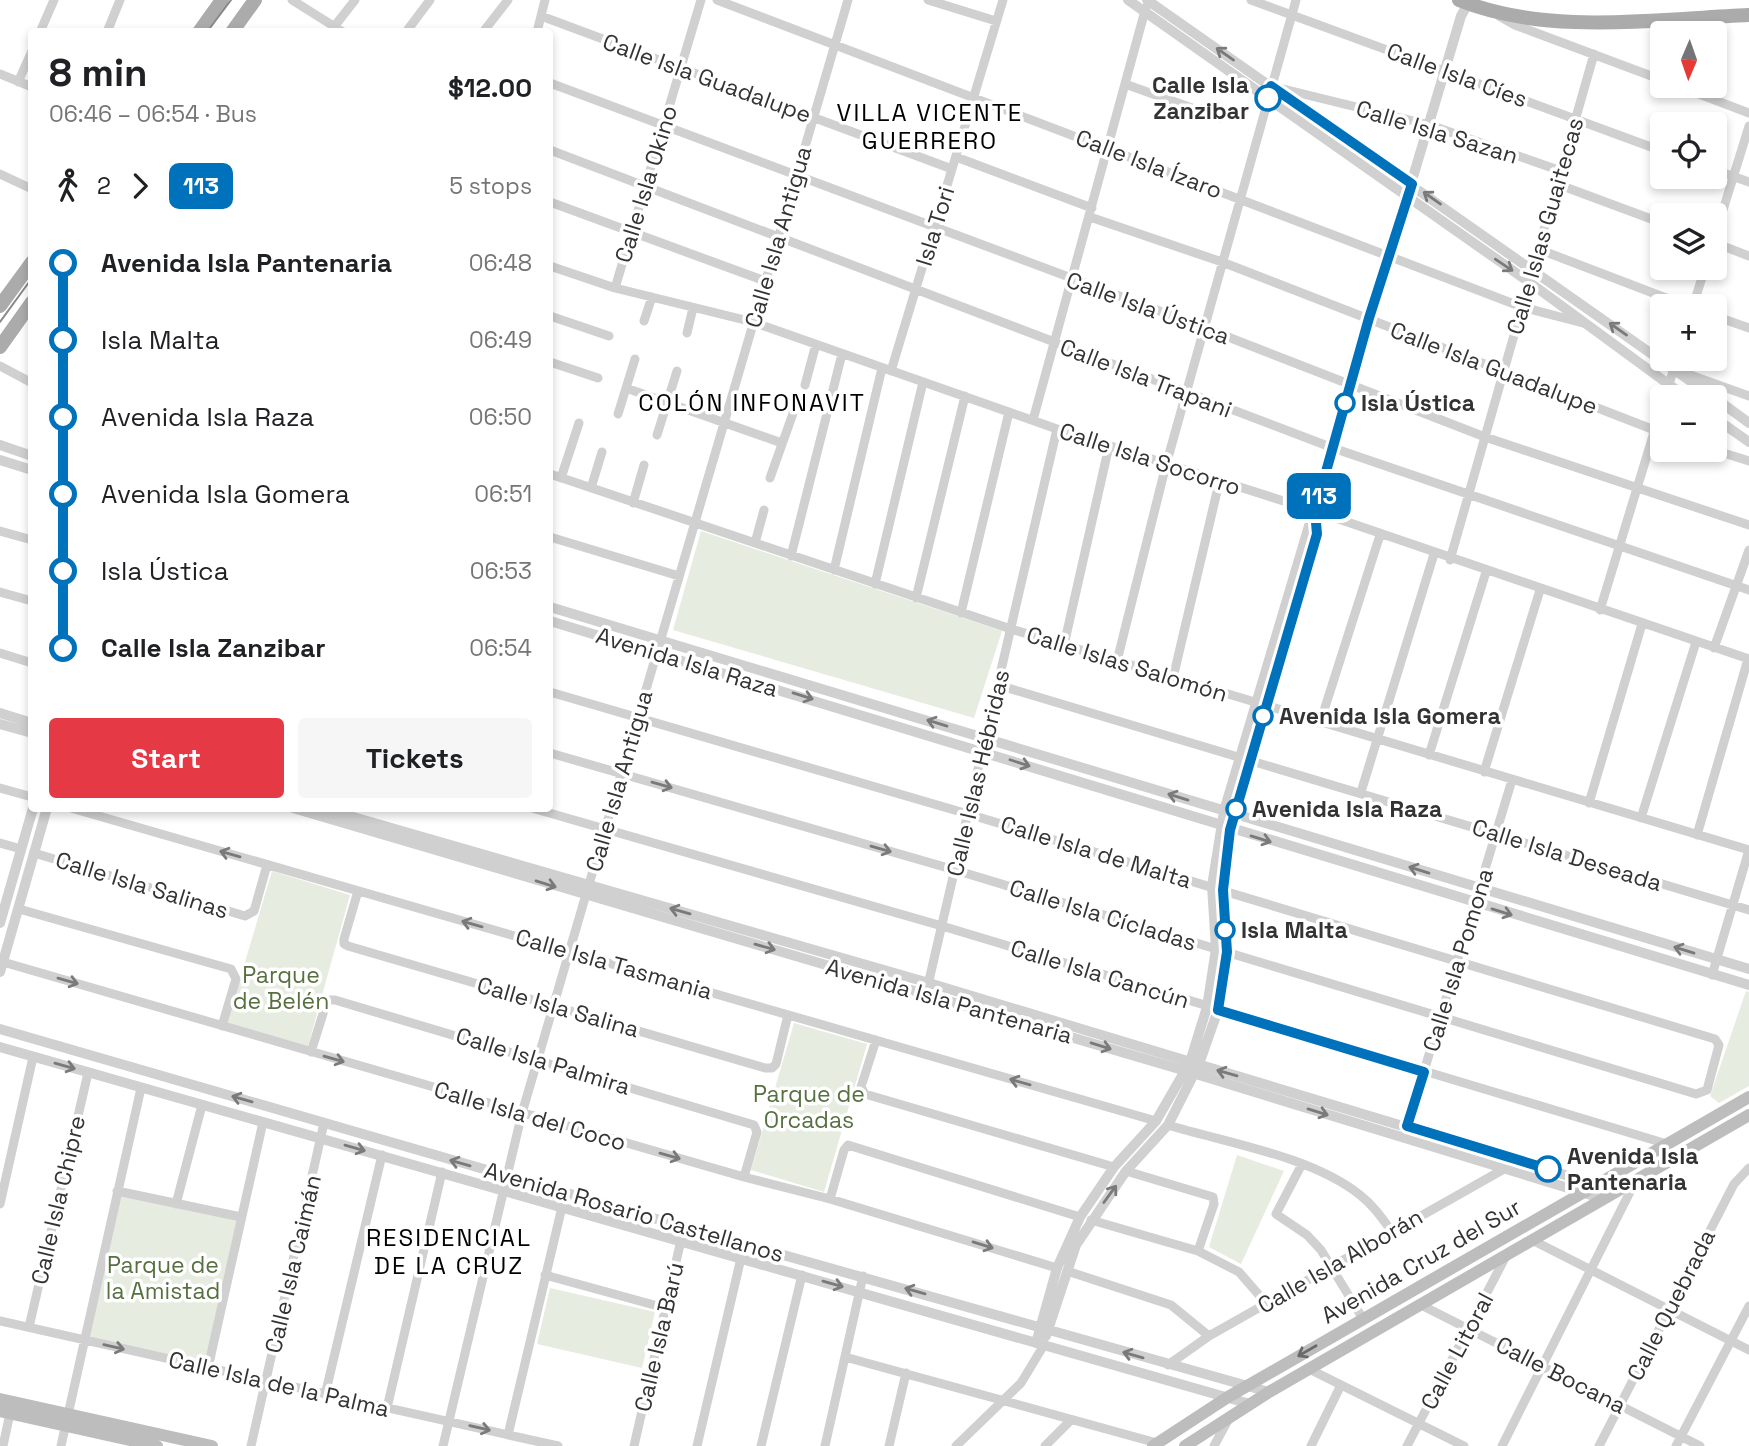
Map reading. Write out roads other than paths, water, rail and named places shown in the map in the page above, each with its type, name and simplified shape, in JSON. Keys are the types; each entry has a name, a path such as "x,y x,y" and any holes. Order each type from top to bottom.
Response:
{"main road":[{"path":"202,28 222,0"},
{"path":"235,28 255,0"},
{"path":"1463,3 1494,13 1561,22 1749,15"},
{"path":"0,306 28,268"},
{"path":"0,347 28,308"},
{"name":"Avenida Cruz del Sur","path":"1155,1445 1246,1386 1749,1097"},
{"name":"Avenida Cruz del Sur","path":"1185,1446 1269,1392 1749,1115"},
{"path":"0,1399 67,1420 124,1442 157,1446"},
{"path":"5,1412 67,1420 212,1446"}],"street":[{"path":"42,28 54,0"},
{"path":"109,28 120,0"},
{"path":"292,0 333,28"},
{"path":"337,28 355,0"},
{"path":"409,28 430,0"},
{"path":"486,28 508,0"},
{"path":"538,28 545,0"},
{"name":"Calle Isla Okino","path":"615,288 701,0"},
{"name":"Calle Isla Ízaro","path":"717,0 1522,307 1583,323"},
{"name":"Calle Isla Antigua","path":"443,1446 522,1113 848,0"},
{"path":"929,0 996,21"},
{"name":"Isla Tori","path":"834,570 887,369 916,289 1003,0"},
{"path":"1128,0 1407,199 1529,282 1669,385 1673,371"},
{"path":"1033,420 1147,0 1650,347"},
{"name":"Calle Isla Cíes","path":"1251,0 1650,147"},
{"path":"1117,661 1166,465 1296,0"},
{"path":"956,1446 1021,1383 1040,1344 1071,1243 1114,1167 1168,1125 1193,1068 1212,1008 1221,950 1217,888 1229,812 1317,534 1315,511 1332,448 1369,318 1447,70 1463,3"},
{"path":"1494,13 1515,25 1650,75"},
{"name":"Calle Isla Guadalupe","path":"541,16 952,169"},
{"name":"Calle Islas Guaitecas","path":"1450,560 1594,54"},
{"path":"18,82 28,60"},
{"path":"0,74 28,86"},
{"name":"Calle Isla Ústica","path":"553,84 796,174 933,229 1205,328 1485,437 1749,525"},
{"path":"1125,84 1220,118"},
{"name":"Calle Isla Sazan","path":"1271,86 1430,125 1561,171"},
{"path":"1710,98 1749,113"},
{"path":"1726,203 1749,126"},
{"name":"Calle Isla Trapani","path":"553,151 1332,448 1749,590"},
{"name":"Calle Isla Guadalupe","path":"956,157 1091,213 1650,429"},
{"path":"0,174 28,187"},
{"path":"1727,174 1749,183"},
{"path":"1557,184 1650,219"},
{"path":"553,203 765,281"},
{"path":"1727,248 1749,256"},
{"path":"1538,250 1655,294"},
{"name":"Calle Isla Socorro","path":"553,267 615,288 753,323 1058,429 1219,483 1315,511 1450,560 1749,659"},
{"path":"644,321 652,297"},
{"path":"687,333 693,308"},
{"path":"553,317 609,336"},
{"path":"1727,320 1749,328"},
{"path":"805,385 816,344"},
{"path":"791,556 842,354"},
{"path":"618,414 635,359"},
{"path":"553,363 598,378"},
{"path":"0,366 28,381"},
{"path":"657,435 677,371"},
{"path":"1683,371 1699,385"},
{"path":"1691,371 1749,396"},
{"path":"875,584 923,382"},
{"path":"626,388 782,443"},
{"path":"916,598 965,396"},
{"path":"770,478 796,405"},
{"path":"1727,407 1749,423"},
{"path":"961,613 1009,412"},
{"path":"561,478 579,423"},
{"path":"1727,426 1749,442"},
{"name":"Calle Islas Hébridas","path":"928,988 1058,429"},
{"path":"0,445 28,455"},
{"path":"1064,645 1109,446"},
{"path":"590,488 603,452"},
{"path":"1600,610 1637,487 1650,454"},
{"path":"1727,454 1749,461"},
{"path":"0,460 28,469"},
{"path":"633,503 644,465"},
{"name":"Calle Islas Salomón","path":"553,475 1011,629 1749,850"},
{"path":"1173,678 1219,483"},
{"path":"755,543 764,510"},
{"path":"0,531 28,540"},
{"path":"1320,723 1380,535"},
{"path":"553,538 679,576"},
{"path":"1714,648 1749,550"},
{"path":"1361,792 1434,554"},
{"path":"1429,755 1486,572"},
{"path":"1484,772 1540,590"},
{"path":"0,592 28,600"},
{"name":"Avenida Isla Raza","path":"553,608 1749,969"},
{"name":"Avenida Isla Raza","path":"553,622 1749,985"},
{"path":"1589,803 1642,624"},
{"path":"1641,818 1696,642"},
{"path":"0,653 28,662"},
{"path":"1697,835 1749,659"},
{"name":"Calle Isla Deseada","path":"998,684 1749,910"},
{"name":"Calle Isla de Malta","path":"553,693 1217,888 1715,1039 1719,1045 1707,1090 1696,1094"},
{"path":"0,713 28,722"},
{"path":"0,724 28,732"},
{"name":"Calle Isla Cícladas","path":"553,754 955,870 1696,1094"},
{"name":"Calle Isla Pomona","path":"1404,1139 1512,780"},
{"path":"0,788 28,796"},
{"path":"0,923 3,904 32,812"},
{"path":"1,967 46,812"},
{"name":"Calle Isla Tasmania","path":"85,812 1156,1121"},
{"name":"Avenida Isla Pantenaria","path":"330,812 1193,1068 1407,1126 1618,1191"},
{"name":"Calle Isla Cancún","path":"545,812 942,926 1667,1144"},
{"path":"0,843 21,849"},
{"path":"1712,975 1749,850"},
{"name":"Calle Isla Salinas","path":"34,853 251,916 267,865"},
{"name":"Calle Isla Salina","path":"358,891 344,944 553,1005 772,1068 788,1015"},
{"path":"19,909 231,969 236,973 222,1026"},
{"name":"Calle Isla del Coco","path":"1,967 222,1026 744,1177 830,1199 1062,1269 1171,1305 1209,1336"},
{"name":"Calle Isla Palmira","path":"311,1052 330,1000 538,1059 756,1126 744,1177"},
{"name":"Avenida Rosario Castellanos","path":"0,1029 505,1176 1269,1392"},
{"path":"876,1040 861,1091 1114,1167"},
{"name":"Avenida Rosario Castellanos","path":"0,1047 1250,1404"},
{"path":"0,1204 33,1057"},
{"path":"1085,1218 1126,1171 1156,1121 1193,1068"},
{"name":"Avenida Isla Pantenaria","path":"1193,1068 1404,1139 1604,1199"},
{"name":"Calle Isla Chipre","path":"29,1327 88,1073"},
{"path":"61,1446 141,1088"},
{"path":"176,1203 202,1105"},
{"path":"208,1368 262,1122"},
{"name":"Calle Isla Caimán","path":"251,1446 324,1123"},
{"path":"1168,1125 1302,1164 1361,1195 1392,1232"},
{"path":"830,1199 846,1146 1198,1251 1239,1272 1266,1303"},
{"path":"326,1395 382,1155"},
{"path":"1504,1169 1509,1157"},
{"path":"1302,1164 1276,1214 1307,1235 1332,1266 1363,1319"},
{"name":"Calle Quebrada","path":"1599,1446 1734,1184 1749,1168"},
{"name":"Calle Isla Alborán","path":"1168,1365 1209,1336 1504,1169"},
{"path":"1126,1171 1214,1199 1198,1251"},
{"path":"387,1408 442,1172"},
{"path":"1502,1446 1636,1180"},
{"path":"117,1191 241,1217"},
{"path":"508,1435 562,1207"},
{"name":"Calle Isla Barú","path":"634,1446 684,1227"},
{"path":"1532,1240 1749,1350"},
{"name":"Calle Litoral","path":"1407,1446 1506,1256"},
{"path":"697,1446 741,1258"},
{"path":"545,1275 665,1308"},
{"path":"761,1446 802,1275"},
{"path":"825,1446 863,1276"},
{"name":"Calle Bocana","path":"1421,1305 1700,1446"},
{"path":"1676,1446 1749,1306"},
{"name":"Calle Isla de la Palma","path":"0,1321 558,1446"},
{"path":"845,1357 1155,1445"},
{"path":"1309,1369 1464,1446"},
{"path":"889,1446 906,1373"},
{"path":"1311,1446 1341,1385"},
{"path":"3,1446 5,1412"},
{"path":"1201,1435 1217,1445 1229,1417"},
{"path":"1045,1446 1071,1420"}],"tram line":[{"path":"210,28 231,0"},
{"path":"0,322 28,284"}],"place":[{"name":"Calle Isla Zanzibar","path":"1268,98"},
{"name":"Isla Ústica","path":"1345,403"},
{"name":"Avenida Isla Gomera","path":"1263,716"},
{"name":"Avenida Isla Raza","path":"1236,809"},
{"name":"Isla Malta","path":"1225,930"},
{"name":"Avenida Isla Pantenaria","path":"1548,1169"}],"district":[{"name":"VILLA VICENTE GUERRERO","path":"930,127"},
{"name":"COLÓN INFONAVIT","path":"752,403"},
{"name":"RESIDENCIAL DE LA CRUZ","path":"449,1252"}],"park label":[{"name":"Parque de Belén","path":"281,988"},
{"name":"Parque de Orcadas","path":"809,1107"},
{"name":"Parque de la Amistad","path":"163,1278"}]}
